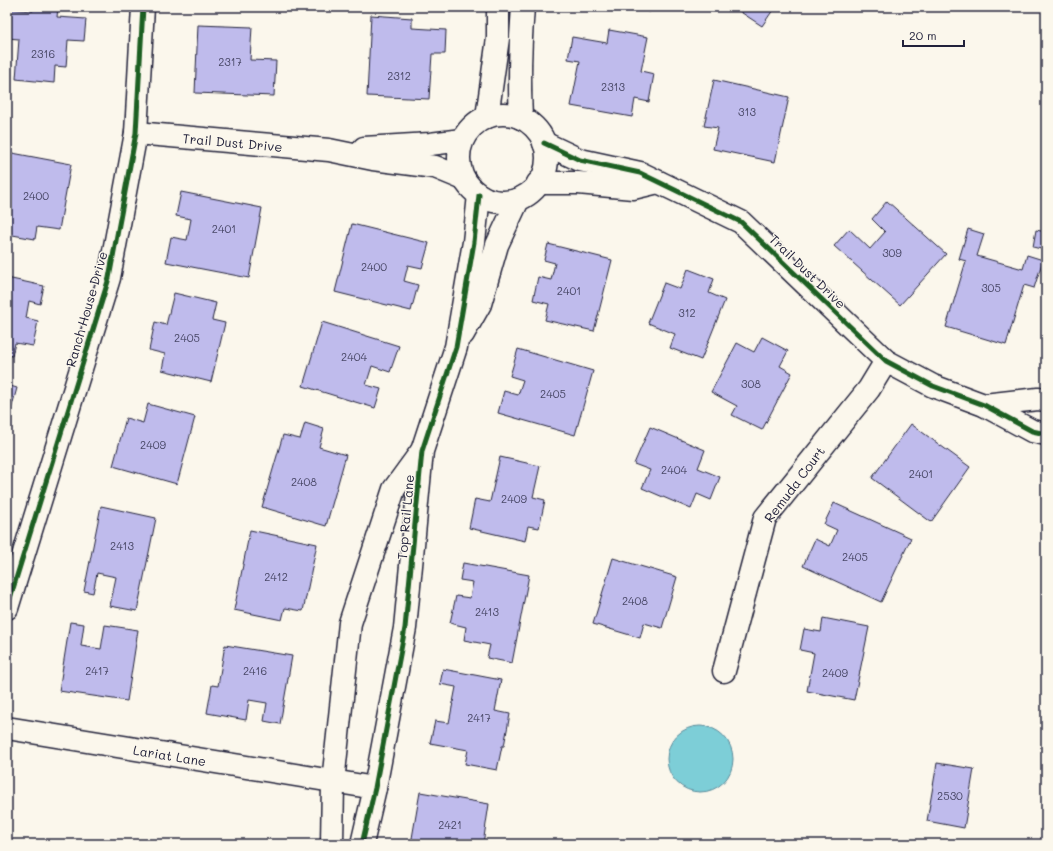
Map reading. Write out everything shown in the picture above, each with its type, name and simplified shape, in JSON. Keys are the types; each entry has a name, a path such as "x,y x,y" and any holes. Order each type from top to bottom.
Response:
{"street":[{"name":"Ranch House Drive","path":"7,608 109,278 136,133 143,7"},
{"path":"487,117 498,38 498,7"},
{"path":"521,118 520,44 523,7"},
{"path":"504,114 521,118 535,128 544,143 547,160 543,177 533,191 518,200 501,203 484,199 470,189 461,174 458,157 462,140 472,126 487,117 504,114"},
{"name":"Trail Dust Drive","path":"136,133 329,150 373,159 435,167 464,179"},
{"name":"Trail Dust Drive","path":"329,150 430,144 462,140"},
{"name":"Trail Dust Drive","path":"544,143 580,160 640,173 741,222 886,361 933,386 984,405 1032,431 1046,434"},
{"path":"538,183 578,182 633,188 658,182"},
{"name":"Top Rail Lane","path":"362,844 375,788 405,628 422,451 456,347 474,242 479,196"},
{"name":"Top Rail Lane","path":"456,347 480,304 497,245 518,200"},
{"name":"Remuda Court","path":"724,671 765,518 868,389 886,361"},
{"name":"Trail Dust Drive","path":"984,405 1038,399 1046,400"},
{"name":"Top Rail Lane","path":"332,844 333,782 350,623 394,489 422,451"},
{"name":"Lariat Lane","path":"7,728 333,782"},
{"path":"333,782 375,788"}],"water":[{"path":"693,726 707,726 719,731 728,740 733,752 731,772 724,783 707,792 693,792 681,787 672,778 667,766 667,752 672,740 681,731"}],"building":[{"path":"33,7 58,7 57,17 86,19 84,41 68,40 66,67 55,66 54,83 16,79 19,39 7,38 7,9 33,11"},
{"path":"624,7 651,7 650,12"},
{"path":"733,7 775,7 762,26"},
{"path":"371,15 412,18 412,28 446,30 445,54 432,54 429,99 367,96"},
{"path":"198,25 252,27 250,60 276,61 274,96 195,93"},
{"path":"609,30 648,37 641,71 654,74 649,102 635,99 632,117 571,106 580,61 568,59 572,37 607,43"},
{"path":"714,80 789,97 775,162 713,149 718,128 704,126"},
{"path":"7,152 71,164 59,230 37,227 35,239 7,234"},
{"path":"181,192 262,208 249,278 166,262 171,237 187,240 191,219 176,216"},
{"path":"887,201 946,254 900,305 834,246 849,229 870,249 885,232 872,219"},
{"path":"352,224 429,243 422,268 408,265 404,281 418,285 411,311 335,292"},
{"path":"968,229 984,234 977,256 1023,269 1027,255 1043,260 1034,288 1024,285 1006,345 946,327 966,261 959,259"},
{"path":"1036,230 1046,232 1045,250 1033,247"},
{"path":"548,244 612,260 594,331 545,320 549,304 533,300 538,277 551,280 555,263 544,260"},
{"path":"688,269 714,279 709,293 725,300 701,360 670,348 675,334 648,323 664,283 680,289"},
{"path":"7,278 44,286 40,304 29,301 26,318 38,321 33,346 15,343 12,356 7,355"},
{"path":"174,293 216,303 212,320 225,323 211,382 162,370 165,354 149,350 155,322 166,325"},
{"path":"322,322 399,346 390,372 372,366 366,385 381,389 375,408 303,386"},
{"path":"762,337 788,351 780,366 792,373 762,430 732,415 737,406 711,392 737,343 754,352"},
{"path":"518,349 593,371 575,435 498,413 504,391 518,395 523,380 510,376"},
{"path":"7,385 17,388 9,417 7,417"},
{"path":"148,404 195,417 177,484 113,466 126,418 143,423"},
{"path":"305,423 324,429 319,447 346,455 326,526 262,507 283,435 300,439"},
{"path":"911,424 970,467 931,522 872,478"},
{"path":"650,427 705,450 698,468 720,477 711,500 697,494 691,509 642,488 650,470 634,464"},
{"path":"500,457 540,466 533,497 545,500 539,528 528,526 525,541 469,528 475,499 490,502"},
{"path":"834,503 911,538 881,602 803,566 815,539 830,546 837,530 824,524"},
{"path":"101,506 156,518 137,611 110,606 116,577 97,573 93,593 84,591"},
{"path":"250,530 317,544 303,611 285,608 282,620 234,610"},
{"path":"613,558 677,577 662,628 644,623 640,638 593,624"},
{"path":"463,563 529,575 512,663 487,658 490,645 464,640 466,627 450,623 456,596 470,598 473,582 460,580"},
{"path":"823,618 869,627 854,700 807,691 814,653 800,650 804,629 821,632"},
{"path":"70,622 84,624 81,646 101,649 105,625 138,630 127,701 59,691"},
{"path":"225,645 292,656 280,724 264,721 267,703 249,700 246,720 207,713 212,685 218,686"},
{"path":"443,669 501,680 495,711 510,714 504,746 502,746 497,770 465,764 468,750 430,743 435,721 449,723 456,687 440,684"},
{"path":"937,763 974,769 964,828 927,821"},
{"path":"420,792 489,804 483,844 411,844"}],"cycle path":[{"path":"7,608 109,278 136,133 143,7"},
{"path":"544,143 580,160 640,173 741,222 886,361 933,386 984,405 1032,431 1046,434"},
{"path":"362,844 375,788 405,628 422,451 456,347 474,242 479,195"}]}
